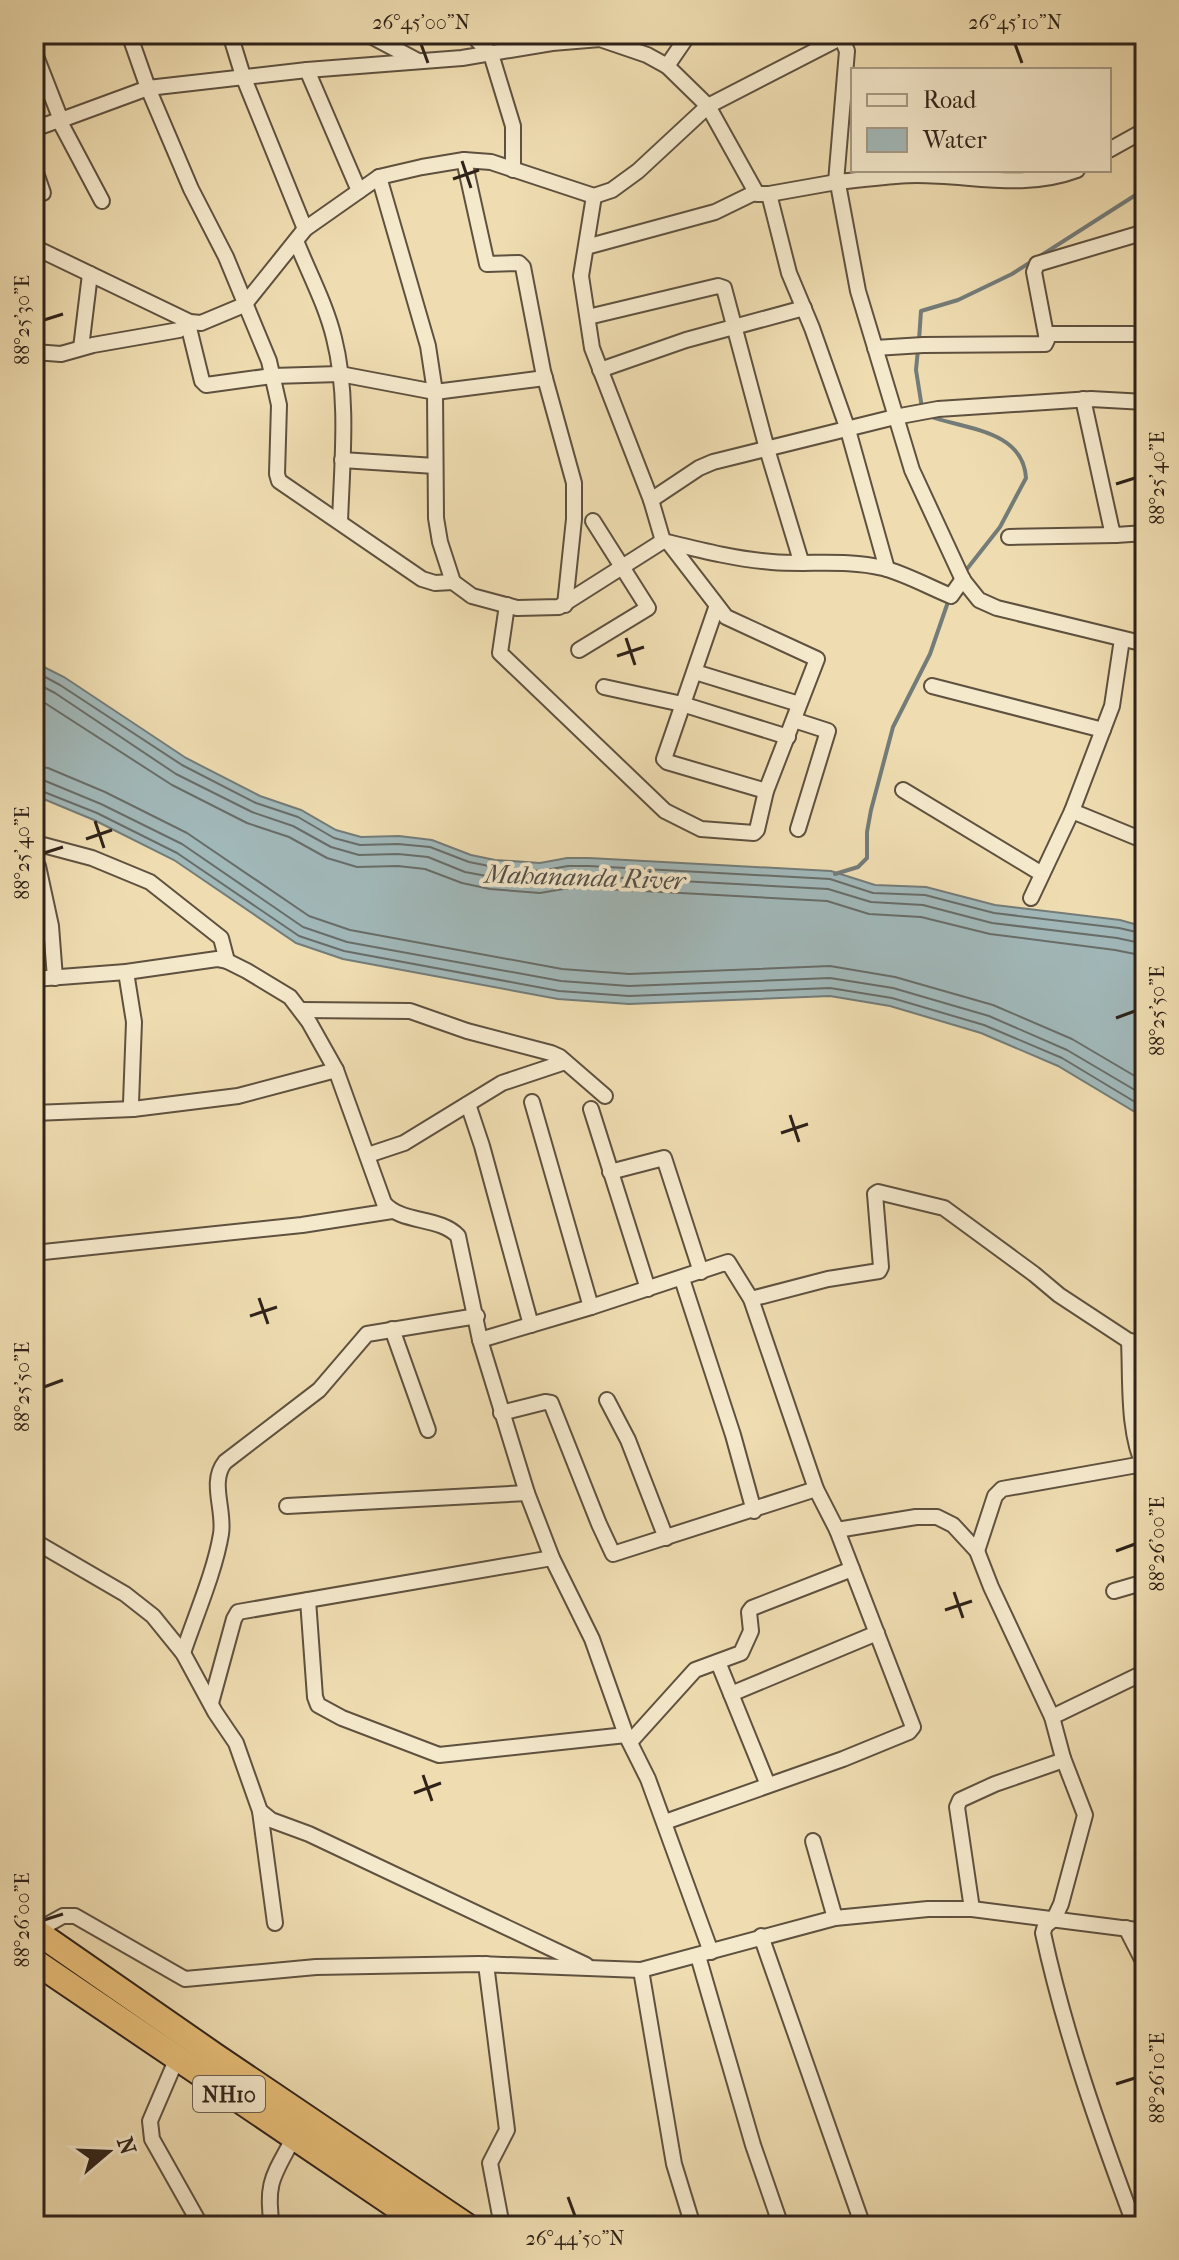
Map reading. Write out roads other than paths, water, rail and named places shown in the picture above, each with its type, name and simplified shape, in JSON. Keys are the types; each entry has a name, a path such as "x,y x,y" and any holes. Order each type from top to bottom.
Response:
{"highway":[{"path":"35,1931 467,2226"},
{"name":"NH10","path":"34,1961 425,2226"}],"street":[{"path":"129,34 148,88 191,189 226,257 269,361 279,405 279,481 422,579 435,583 453,582"},
{"path":"230,34 330,325 340,374 340,522"},
{"path":"367,34 417,61"},
{"path":"471,34 491,54 513,126 513,170"},
{"path":"667,66 689,34"},
{"path":"34,247 189,323 201,323 244,305 300,235 379,177 464,160 491,162 594,196 612,190 638,171 708,106 841,36 847,51 836,182 858,291 912,470 963,580 979,600 997,608 1145,644"},
{"path":"34,129 148,88 243,76 491,54 552,43 600,39 647,55 667,66 708,106 762,193 848,430 887,569"},
{"path":"34,51 59,120 102,201"},
{"path":"307,70 359,191"},
{"path":"1111,149 1145,130"},
{"path":"464,160 487,264 522,265 545,378 575,487 565,605"},
{"path":"34,167 43,193"},
{"path":"586,247 715,212 762,193 915,175 1033,182 1072,172"},
{"path":"379,177 428,346 435,392 436,518 440,542 453,582 472,596 531,608 565,605 666,542 772,562 856,563 887,569 951,596 963,580"},
{"path":"507,605 500,653 665,811 701,829 752,833 757,830 766,791 816,659 726,617 666,542 592,348 581,276 594,196"},
{"path":"875,348 1047,343 1034,272 1037,264 1145,232"},
{"path":"81,348 90,274"},
{"path":"588,317 718,286 726,292 767,449 801,561"},
{"path":"600,370 735,325 804,308"},
{"path":"34,352 61,354 179,330 189,323"},
{"path":"189,323 204,384 272,376 340,374 435,392 545,378"},
{"path":"1046,334 1145,334"},
{"path":"651,500 705,465 895,417 931,410 1083,399 1145,402"},
{"path":"1083,399 1109,525 1116,535"},
{"path":"342,460 435,466"},
{"path":"579,650 648,609 593,521"},
{"path":"1009,537 1145,533"},
{"path":"716,608 663,756 665,761 766,791"},
{"path":"1031,898 1072,811 1112,706 1122,639"},
{"path":"695,672 799,704"},
{"path":"932,686 1103,730"},
{"path":"604,687 682,704 788,737"},
{"path":"794,720 828,731 798,829"},
{"path":"903,790 1042,874"},
{"path":"1072,811 1145,841"},
{"path":"43,845 92,858 150,882 221,938 227,961"},
{"path":"34,863 38,866 51,926 55,978"},
{"path":"34,979 126,972 207,959 227,961 290,997 336,1070 384,1203 392,1211"},
{"path":"126,972 134,1022 133,1109"},
{"path":"301,1010 419,1013 467,1031 551,1053 605,1096"},
{"path":"368,1155 404,1143 502,1083 565,1062"},
{"path":"34,1113 133,1109 238,1096 336,1070"},
{"path":"532,1102 591,1307"},
{"path":"468,1104 531,1325"},
{"path":"591,1109 648,1289"},
{"path":"610,1172 664,1158 701,1272"},
{"path":"751,1299 828,1279 879,1271 875,1194 878,1192 944,1208 1059,1295 1129,1341 1145,1343"},
{"path":"34,1253 302,1225 392,1211 448,1227 458,1236 480,1340 527,1493 552,1558 592,1639 628,1738 665,1822 704,1954 753,2145 781,2226"},
{"path":"480,1340 730,1263 751,1299 816,1489 837,1530 913,1724 912,1730 843,1759 665,1822"},
{"path":"682,1279 733,1435 754,1511"},
{"path":"183,1653 221,1532 217,1477 220,1468 252,1439 319,1390 362,1337 373,1332 477,1316"},
{"path":"392,1329 428,1430"},
{"path":"977,1551 995,1496 1002,1489 1144,1466 1138,1454 1133,1421 1129,1341"},
{"path":"607,1400 628,1440 666,1538"},
{"path":"501,1413 551,1403 611,1553 619,1554 816,1489"},
{"path":"287,1506 527,1493"},
{"path":"837,1530 883,1521 937,1517 953,1525 977,1551 1052,1717 1063,1758 1085,1815 1061,1904 1043,1933 1057,1995 1089,2101 1135,2226"},
{"path":"34,1541 125,1594 153,1616 183,1653 236,1743 260,1811 275,1923"},
{"path":"211,1703 237,1613 552,1558"},
{"path":"308,1600 316,1701 342,1718 439,1755 628,1738 694,1671 742,1651 751,1631 749,1612 752,1608 852,1569"},
{"path":"1114,1591 1145,1582"},
{"path":"731,1694 877,1633"},
{"path":"718,1662 768,1785"},
{"path":"1052,1717 1145,1672"},
{"path":"972,1909 957,1807 960,1800 1063,1758"},
{"path":"260,1811 271,1820 343,1850 593,1968"},
{"path":"813,1841 835,1918"},
{"path":"35,1931 63,1916 75,1916 185,1979 316,1967 486,1964 641,1970 835,1918 928,1909 972,1909 1145,1931"},
{"path":"1126,1928 1145,1965"},
{"path":"761,1936 863,2226"},
{"path":"486,1964 507,2130 490,2163 502,2226"},
{"path":"641,1970 674,2164 693,2226"},
{"path":"177,2058 149,2128 152,2139 201,2226"},
{"path":"272,2226 268,2201 270,2181 294,2137"}],"water":[{"name":"Mahananda River","path":"34,662 64,677 186,758 260,796 301,810 336,830 361,837 399,836 432,840 471,855 495,860 540,863 589,858 831,871 875,885 926,887 995,905 1120,920 1145,927 1145,1118 1058,1066 981,1033 890,1006 830,996 629,1004 558,999 343,959 296,943 174,860 94,820 34,795"}],"waterway":[{"path":"919,340 921,311 958,300 1012,274 1145,189"},
{"path":"918,349 916,370 922,408"},
{"path":"926,415 1002,440 1014,449 1022,462 1026,478 1000,527 963,574"},
{"path":"835,874 858,867 867,858 871,810 893,727 930,654 949,599"}]}
